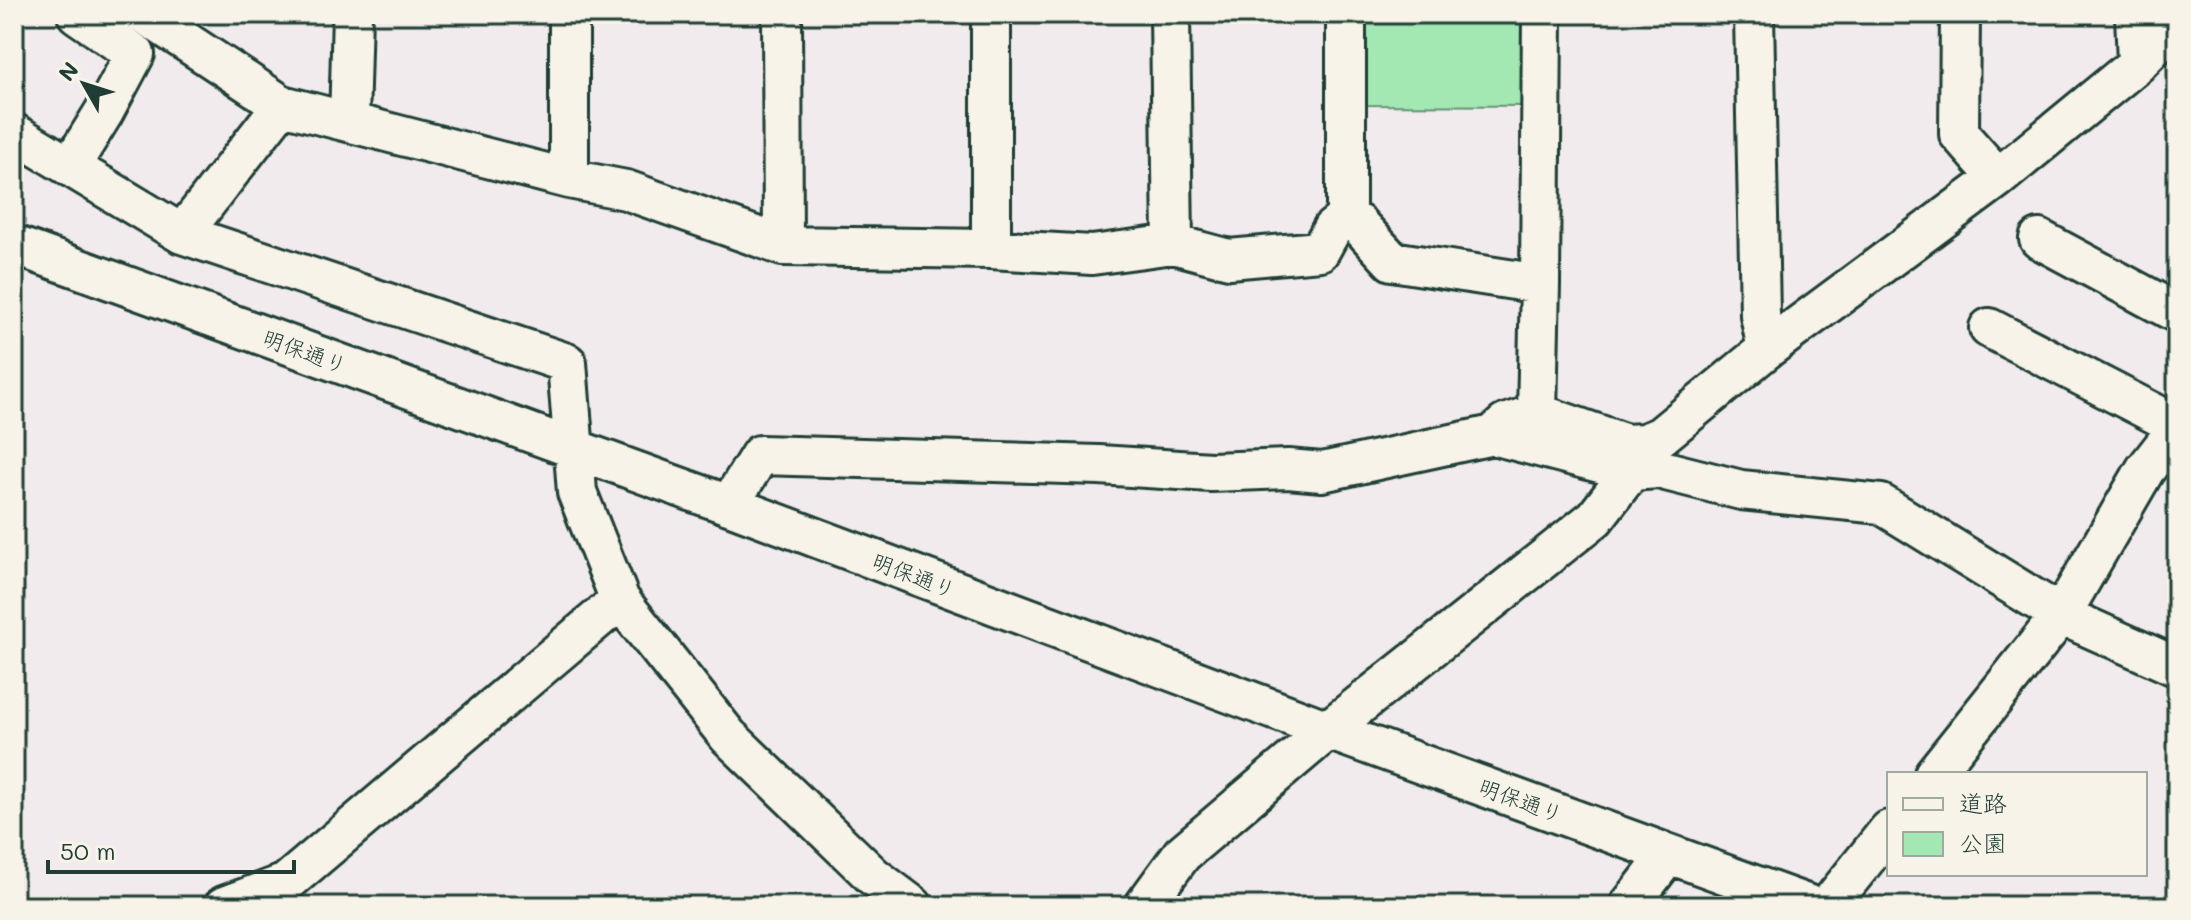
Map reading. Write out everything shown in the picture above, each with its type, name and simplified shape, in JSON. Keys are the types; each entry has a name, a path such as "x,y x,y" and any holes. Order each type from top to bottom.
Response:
{"street":[{"path":"70,167 135,54 77,14"},
{"path":"144,14 282,105 569,179 626,190 783,246 991,249 1092,255 1173,244 1229,259 1320,251 1332,229 1346,218"},
{"path":"349,122 352,14"},
{"path":"569,14 569,179"},
{"path":"782,14 783,246"},
{"path":"991,14 991,249"},
{"path":"1170,14 1173,244"},
{"path":"1346,14 1346,218"},
{"path":"1537,413 1542,14"},
{"path":"1754,14 1760,315 1767,349"},
{"path":"1960,14 1959,134 1998,178"},
{"path":"2135,14 2137,64"},
{"path":"1493,435 1505,424 1537,413 1626,444 1644,443 1661,436 1767,349 1998,178 2137,64 2177,23"},
{"path":"182,234 282,105"},
{"path":"14,133 182,234 567,363 577,492 620,600 728,736 873,876 913,906"},
{"path":"1346,218 1358,224 1392,261 1540,284"},
{"path":"2039,239 2177,313"},
{"name":"明保通り","path":"14,245 729,505 1328,730 1812,906"},
{"path":"1936,772 2061,615 2145,470 2177,427 1989,328"},
{"path":"729,505 760,455 1099,465 1211,472 1288,469 1322,472 1493,435 1631,471 1658,469 1741,490 1881,504 2061,615 2177,667"},
{"path":"1144,906 1182,854 1328,730 1595,518 1631,471"},
{"path":"224,906 286,883 620,600"},
{"path":"1828,906 1887,832"},
{"path":"1629,906 1669,854"}],"green space":[{"path":"1361,15 1531,15 1534,106 1361,105"}]}
